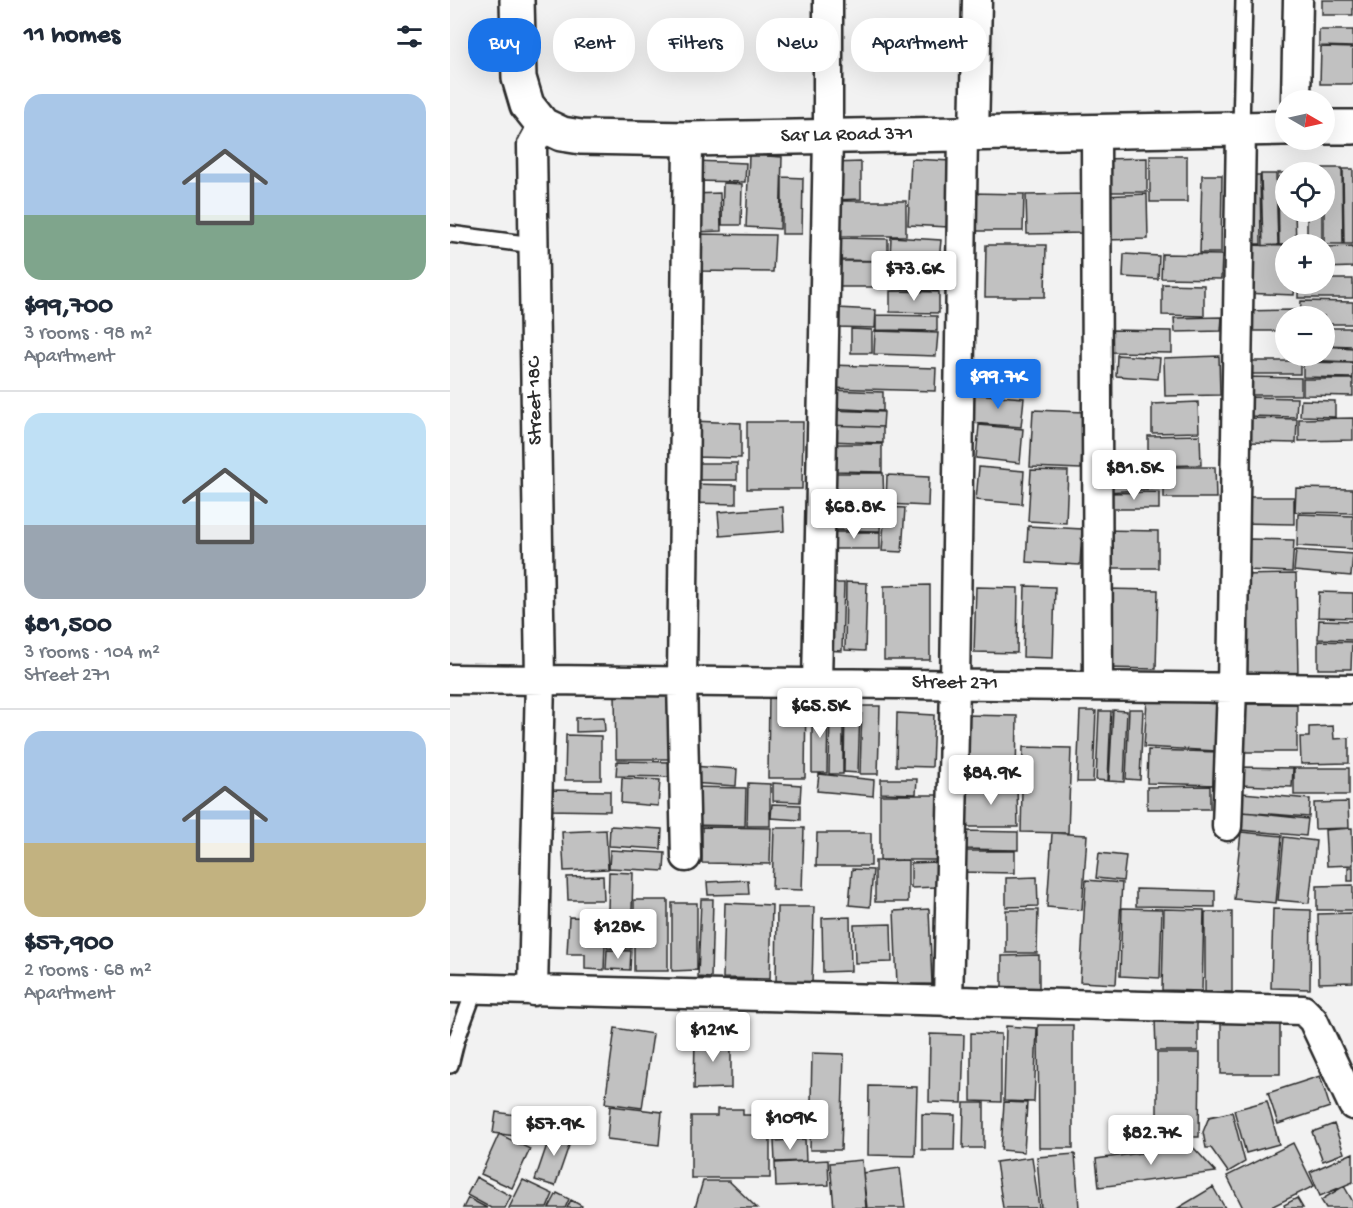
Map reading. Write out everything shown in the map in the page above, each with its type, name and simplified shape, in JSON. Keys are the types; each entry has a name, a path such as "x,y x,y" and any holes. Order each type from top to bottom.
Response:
{"street":[{"name":"Sar La Road 371","path":"517,0 519,78 526,105 543,124 562,134 581,137 688,139 1275,128"},
{"path":"817,683 828,137 828,0"},
{"path":"948,1002 969,134 977,0"},
{"path":"1296,90 1298,0"},
{"name":"Street 18C","path":"533,991 540,680 532,145 543,124"},
{"path":"1335,127 1353,127"},
{"path":"1227,826 1232,688 1241,129"},
{"path":"1096,132 1098,686"},
{"path":"686,857 682,681 688,139"},
{"name":"Street 271","path":"450,679 1353,689"},
{"path":"462,989 1303,1010 1313,1020 1353,1105"}],"lane":[{"path":"1241,129 1244,0"},
{"path":"450,234 533,245"},
{"path":"450,1065 456,1041 462,989"}],"building":[{"path":"1322,0 1353,0 1353,15 1322,15"},
{"path":"1319,30 1353,30 1353,47 1319,46"},
{"path":"1321,47 1353,48 1353,84 1320,84"},
{"path":"749,155 782,157 780,229 746,227"},
{"path":"1150,156 1187,156 1187,202 1150,202"},
{"path":"1147,158 1147,192 1101,192 1101,159"},
{"path":"911,159 952,161 949,227 908,225"},
{"path":"695,161 746,163 745,182 694,181"},
{"path":"861,162 861,199 832,200 832,163"},
{"path":"1335,168 1342,168 1343,244 1335,244 1335,234 1324,234 1324,222 1335,222"},
{"path":"1343,169 1353,169 1353,244 1344,244"},
{"path":"1261,174 1275,174 1275,222 1277,222 1278,234 1275,234 1275,245 1263,246"},
{"path":"1202,175 1222,175 1221,253 1200,253"},
{"path":"1243,175 1260,175 1261,244 1243,244"},
{"path":"782,177 803,178 802,234 782,234"},
{"path":"723,183 742,184 741,225 722,225"},
{"path":"720,193 721,231 693,232 692,194"},
{"path":"970,193 1024,194 1023,231 970,231"},
{"path":"1086,194 1086,233 1027,234 1026,195"},
{"path":"1147,194 1148,239 1103,240 1102,196"},
{"path":"830,201 906,201 906,236 830,236"},
{"path":"1279,222 1295,222 1296,234 1279,234"},
{"path":"1307,222 1322,222 1322,234 1307,234"},
{"path":"698,234 775,235 773,272 697,271"},
{"path":"891,237 941,240 939,261 890,258"},
{"path":"837,238 888,239 888,261 837,260"},
{"path":"986,245 1046,245 1045,297 985,297"},
{"path":"1244,245 1275,246 1275,294 1294,295 1243,293"},
{"path":"1353,246 1353,267 1335,268 1335,247"},
{"path":"1124,254 1159,256 1158,279 1123,277"},
{"path":"1162,254 1222,255 1221,279 1161,278"},
{"path":"840,261 890,261 891,287 840,287"},
{"path":"895,261 939,262 939,275 894,274"},
{"path":"894,276 939,277 938,291 894,289"},
{"path":"1335,279 1353,279 1353,298 1298,298 1298,294 1335,294"},
{"path":"1162,284 1204,285 1204,316 1162,315"},
{"path":"890,291 939,292 939,313 890,312"},
{"path":"1301,301 1353,302 1353,324 1335,324 1335,306 1301,306"},
{"path":"837,308 876,310 875,328 836,327"},
{"path":"1275,310 1275,331 1243,331 1242,311"},
{"path":"876,315 937,316 937,331 876,330"},
{"path":"1222,317 1221,331 1175,332 1174,318"},
{"path":"1335,328 1353,328 1353,346 1335,345"},
{"path":"851,329 872,330 872,353 851,353"},
{"path":"1110,330 1172,331 1172,353 1109,352"},
{"path":"875,331 938,333 936,356 874,354"},
{"path":"1335,347 1353,348 1353,362 1335,361"},
{"path":"1117,355 1160,358 1158,379 1116,376"},
{"path":"1219,356 1220,395 1165,396 1164,358"},
{"path":"1244,361 1275,361 1275,366 1300,366 1300,374 1244,374"},
{"path":"1335,363 1353,363 1353,378 1303,377 1303,366 1335,366"},
{"path":"828,365 936,368 935,391 827,388"},
{"path":"1243,377 1301,378 1301,395 1243,395"},
{"path":"1303,379 1353,379 1353,396 1303,395"},
{"path":"828,390 883,392 883,411 827,408"},
{"path":"974,394 1024,398 1021,427 972,423"},
{"path":"1248,397 1297,398 1296,417 1247,416"},
{"path":"1301,400 1335,401 1335,417 1300,416"},
{"path":"1198,402 1199,432 1152,433 1152,404"},
{"path":"828,410 884,412 883,427 827,425"},
{"path":"1033,410 1084,412 1081,469 1030,467"},
{"path":"1248,418 1297,419 1296,443 1247,442"},
{"path":"1353,418 1353,440 1299,441 1299,419"},
{"path":"692,421 741,423 741,458 691,457"},
{"path":"747,422 803,422 802,489 747,489"},
{"path":"827,425 883,427 883,443 827,441"},
{"path":"979,425 1023,429 1020,463 976,458"},
{"path":"1200,435 1201,465 1148,466 1148,436"},
{"path":"834,444 882,444 882,472 834,471"},
{"path":"691,463 737,463 737,480 691,480"},
{"path":"979,467 1024,471 1022,504 976,500"},
{"path":"1164,467 1215,467 1216,498 1164,498"},
{"path":"1158,469 1159,489 1104,492 1103,472"},
{"path":"1031,470 1068,471 1066,523 1028,521"},
{"path":"835,473 883,473 884,505 835,505"},
{"path":"887,475 929,477 928,506 886,504"},
{"path":"688,484 736,485 736,504 688,503"},
{"path":"1296,488 1353,489 1353,513 1295,512"},
{"path":"1159,492 1159,509 1108,509 1108,493"},
{"path":"1239,497 1294,497 1294,524 1239,523"},
{"path":"783,507 784,531 720,536 718,512"},
{"path":"885,507 905,508 902,552 882,551"},
{"path":"831,508 881,508 880,531 831,530"},
{"path":"1298,514 1353,516 1353,549 1297,546"},
{"path":"1028,526 1082,529 1080,565 1026,562"},
{"path":"1101,530 1158,531 1158,568 1101,568"},
{"path":"828,532 880,532 880,549 828,549"},
{"path":"1249,539 1294,540 1292,572 1247,570"},
{"path":"1296,550 1353,554 1351,576 1294,571"},
{"path":"1296,574 1298,676 1240,677 1238,575"},
{"path":"846,582 867,583 865,651 845,650"},
{"path":"824,583 844,583 842,651 822,650"},
{"path":"930,585 930,660 884,660 884,586"},
{"path":"1025,586 1055,587 1053,658 1023,657"},
{"path":"976,587 1018,588 1017,653 974,652"},
{"path":"1105,589 1158,590 1156,669 1104,668"},
{"path":"1319,592 1353,593 1353,618 1318,617"},
{"path":"1319,620 1353,621 1353,640 1318,639"},
{"path":"1318,641 1352,642 1351,669 1318,669"},
{"path":"769,691 806,691 805,778 768,778"},
{"path":"615,693 675,693 675,759 616,759"},
{"path":"1147,700 1220,704 1217,751 1144,747"},
{"path":"1236,704 1297,704 1297,752 1235,752"},
{"path":"812,705 828,705 827,773 812,773"},
{"path":"862,706 880,706 878,774 860,774"},
{"path":"830,707 843,707 843,774 829,774"},
{"path":"845,707 860,707 858,773 844,772"},
{"path":"1129,709 1143,709 1140,780 1126,779"},
{"path":"1113,710 1127,711 1124,782 1109,781"},
{"path":"1080,711 1096,711 1093,782 1077,782"},
{"path":"1099,711 1111,711 1108,781 1096,780"},
{"path":"897,713 934,715 932,767 896,766"},
{"path":"963,715 1017,716 1016,782 962,781"},
{"path":"604,717 605,731 576,732 576,718"},
{"path":"1333,726 1334,739 1349,738 1349,763 1301,764 1300,737 1309,737 1309,727"},
{"path":"566,735 601,736 601,780 565,780"},
{"path":"1023,747 1071,748 1068,833 1021,832"},
{"path":"1148,750 1218,752 1217,785 1147,783"},
{"path":"617,761 672,762 672,777 616,776"},
{"path":"691,766 737,769 736,786 690,783"},
{"path":"1240,767 1293,768 1292,787 1239,785"},
{"path":"1294,768 1349,768 1349,795 1294,795"},
{"path":"819,774 874,780 873,796 817,791"},
{"path":"622,778 660,780 658,806 621,803"},
{"path":"881,779 917,779 916,794 881,793"},
{"path":"748,783 770,784 770,826 747,826"},
{"path":"773,783 801,785 800,802 773,801"},
{"path":"964,786 1017,786 1018,827 965,827"},
{"path":"1210,786 1210,809 1147,809 1147,787"},
{"path":"689,787 746,788 745,826 688,825"},
{"path":"547,790 610,791 610,811 547,810"},
{"path":"1242,793 1310,799 1309,817 1241,812"},
{"path":"880,795 937,795 937,860 880,860"},
{"path":"1348,802 1349,828 1315,829 1314,803"},
{"path":"772,804 800,805 800,820 771,818"},
{"path":"1242,812 1308,819 1306,836 1240,830"},
{"path":"610,826 662,829 661,849 609,846"},
{"path":"702,827 771,828 770,864 702,863"},
{"path":"774,828 804,828 802,890 772,889"},
{"path":"1352,828 1353,865 1327,866 1325,830"},
{"path":"606,830 608,869 564,871 562,832"},
{"path":"963,831 1018,832 1018,850 962,849"},
{"path":"1241,832 1282,836 1276,903 1234,899"},
{"path":"817,833 871,833 871,866 816,866"},
{"path":"1052,833 1087,835 1082,910 1047,907"},
{"path":"1284,837 1316,841 1309,903 1278,900"},
{"path":"610,850 665,853 664,871 609,868"},
{"path":"959,851 1015,851 1015,873 959,872"},
{"path":"1099,853 1126,856 1123,881 1096,878"},
{"path":"908,860 908,902 875,902 875,861"},
{"path":"937,862 937,887 911,888 911,863"},
{"path":"1348,867 1353,867 1353,881 1348,881"},
{"path":"852,869 873,870 870,907 849,905"},
{"path":"609,872 633,873 631,949 607,948"},
{"path":"603,876 604,900 568,900 567,877"},
{"path":"1037,877 1038,906 1006,907 1006,878"},
{"path":"748,880 749,894 708,895 707,882"},
{"path":"1086,880 1122,883 1116,984 1080,982"},
{"path":"1353,885 1353,910 1317,910 1317,886"},
{"path":"1136,889 1215,891 1215,907 1136,906"},
{"path":"701,899 713,899 711,978 698,977"},
{"path":"634,900 668,900 668,971 634,971"},
{"path":"672,903 697,903 697,970 672,971"},
{"path":"725,903 772,905 770,979 723,978"},
{"path":"777,907 814,907 812,984 776,984"},
{"path":"1122,908 1162,909 1160,978 1120,976"},
{"path":"929,909 932,984 897,985 894,911"},
{"path":"1164,909 1204,910 1202,991 1162,990"},
{"path":"1273,909 1311,910 1310,989 1271,988"},
{"path":"1006,910 1038,910 1037,953 1006,953"},
{"path":"1205,912 1232,912 1232,992 1205,992"},
{"path":"1353,913 1353,982 1319,983 1318,914"},
{"path":"569,917 606,918 604,970 585,969 585,954 567,954"},
{"path":"850,917 851,971 823,972 822,918"},
{"path":"891,924 892,962 855,963 854,925"},
{"path":"607,950 631,951 630,970 606,969"},
{"path":"1039,955 1039,994 1002,994 1002,956"},
{"path":"1198,1018 1198,1051 1156,1051 1155,1019"},
{"path":"1221,1020 1280,1020 1280,1074 1221,1074"},
{"path":"1038,1025 1073,1025 1073,1148 1039,1148"},
{"path":"1006,1026 1037,1028 1034,1102 1004,1101"},
{"path":"615,1028 653,1034 642,1108 605,1103"},
{"path":"971,1033 1001,1034 1001,1102 971,1101"},
{"path":"930,1034 964,1035 962,1103 929,1102"},
{"path":"695,1038 731,1038 731,1088 694,1089"},
{"path":"812,1053 844,1054 841,1150 810,1150"},
{"path":"1157,1053 1200,1053 1199,1137 1157,1137"},
{"path":"1320,1076 1330,1107 1278,1124 1268,1093"},
{"path":"869,1086 917,1087 915,1156 868,1155"},
{"path":"1267,1101 1279,1144 1246,1153 1234,1110"},
{"path":"1004,1102 1027,1103 1024,1152 1001,1150"},
{"path":"964,1103 984,1103 984,1148 963,1148"},
{"path":"610,1106 662,1112 659,1145 607,1139"},
{"path":"717,1109 743,1109 743,1115 770,1115 770,1178 691,1178 691,1116 717,1116"},
{"path":"496,1112 548,1120 544,1140 493,1133"},
{"path":"1232,1112 1245,1162 1228,1172 1211,1148 1206,1148 1203,1132 1209,1117"},
{"path":"922,1114 955,1115 954,1150 922,1150"},
{"path":"1334,1124 1344,1153 1323,1161 1312,1132"},
{"path":"553,1127 573,1134 555,1186 535,1180"},
{"path":"499,1134 530,1149 512,1188 481,1174"},
{"path":"805,1139 806,1161 775,1162 774,1141"},
{"path":"1293,1143 1314,1186 1269,1208 1243,1208 1227,1176"},
{"path":"1192,1146 1216,1172 1099,1187 1096,1159"},
{"path":"1353,1153 1353,1182 1320,1196 1310,1172"},
{"path":"1075,1154 1079,1208 1041,1208 1037,1157"},
{"path":"1032,1157 1039,1208 1003,1208 996,1162"},
{"path":"828,1160 829,1185 776,1187 775,1163"},
{"path":"862,1160 866,1208 834,1208 830,1163"},
{"path":"900,1168 905,1208 867,1208 863,1173"},
{"path":"476,1177 511,1196 505,1208 491,1208 467,1195"},
{"path":"523,1180 553,1194 547,1208 509,1208"},
{"path":"703,1181 729,1181 757,1208 695,1208"},
{"path":"1344,1186 1353,1202 1353,1208 1326,1208 1321,1200"},
{"path":"1213,1187 1225,1208 1178,1208"},
{"path":"557,1193 569,1199 565,1208 549,1208"},
{"path":"468,1198 487,1208 463,1208"},
{"path":"1297,1198 1303,1208 1285,1208 1284,1205"},
{"path":"571,1200 582,1206 581,1208 567,1208"}]}
